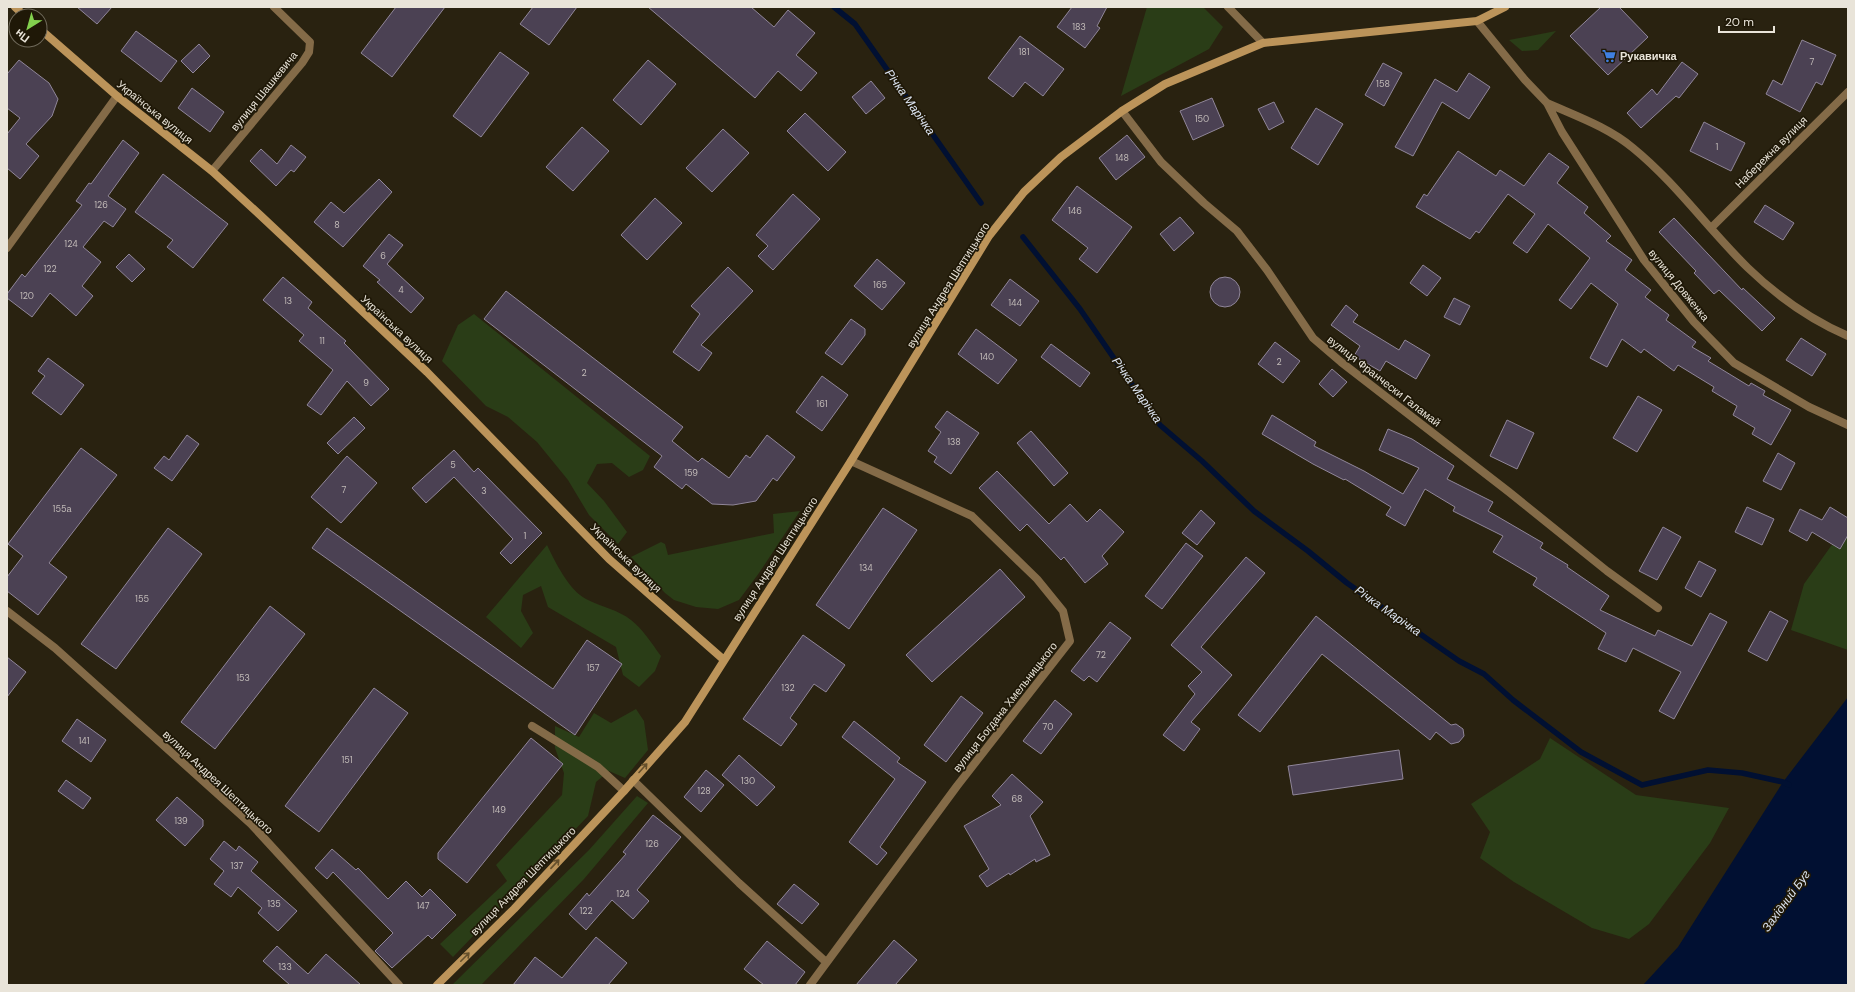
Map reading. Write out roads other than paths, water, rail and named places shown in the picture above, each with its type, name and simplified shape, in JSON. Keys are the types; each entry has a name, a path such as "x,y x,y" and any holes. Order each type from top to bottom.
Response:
{"street":[{"name":"вулиця Шашкевича","path":"212,171 302,63 309,52 310,42 274,7"},
{"path":"1228,7 1263,43"},
{"name":"вулиця Андрея Шептицького","path":"437,985 514,909 624,791 685,722 851,461 989,236 1024,192 1060,157 1122,111 1165,84 1263,43 1476,21 1505,7"},
{"name":"вулиця Довженка","path":"1476,21 1524,80 1547,103 1562,132 1644,260 1694,322 1734,363 1809,407 1848,426"},
{"name":"Українська вулиця","path":"48,36 117,96 212,171 427,372 609,559 724,660"},
{"name":"Набережна вулиця","path":"1711,228 1848,92"},
{"path":"7,248 117,96"},
{"name":"вулиця Довженка","path":"1547,103 1596,125 1632,146 1669,179 1748,268 1792,305 1848,336"},
{"name":"вулиця Франчески Галамай","path":"1122,111 1161,162 1204,203 1237,230 1267,270 1292,310 1313,338 1351,371 1509,492 1607,571 1658,608"},
{"name":"вулиця Богдана Хмельницького","path":"810,985 957,786 1070,641 1063,611 1037,579 972,516 851,461"},
{"name":"вулиця Андрея Шептицького","path":"7,610 55,648 251,824 399,985"},
{"path":"532,726 598,767 624,791"},
{"path":"633,780 739,883 826,962"}],"water":[{"name":"Західний Буг","path":"1848,697 1848,985 1643,985 1678,947 1783,782"}],"waterway":[{"name":"Річка Марічка","path":"834,7 855,24 981,203"},
{"name":"Річка Марічка","path":"1023,237 1080,309 1160,425 1202,461 1254,511 1308,551 1347,583 1459,661 1484,674 1513,700 1581,752 1642,785 1708,770 1742,773 1783,782 1789,785"}],"place":[{"name":"Рукавичка","path":"1609,56"}]}
